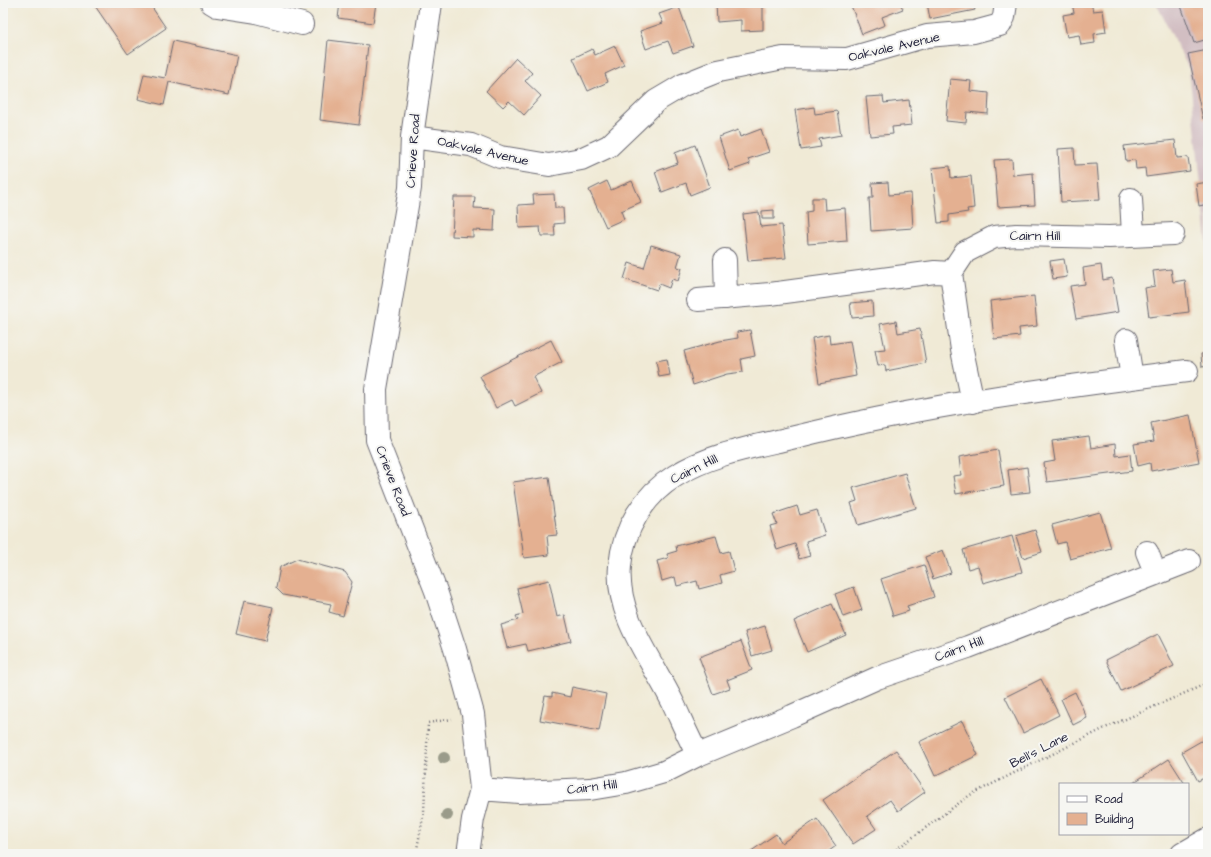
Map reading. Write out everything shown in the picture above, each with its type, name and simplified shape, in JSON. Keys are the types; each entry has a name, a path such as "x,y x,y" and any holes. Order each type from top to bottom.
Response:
{"street":[{"path":"212,3 217,6 256,12 302,24"},
{"name":"Crieve Road","path":"431,3 412,137 410,188 376,389 377,440 436,591 456,649 473,714 481,789 473,818 468,854"},
{"name":"Oakvale Avenue","path":"412,137 471,146 500,157 549,165 581,159 609,146 656,101 683,85 718,71 783,58 848,59 927,36 974,32 1000,25 1004,17 1006,3"},
{"path":"1131,199 1134,235"},
{"name":"Cairn Hill","path":"951,273 965,252 994,237 1016,235 1109,237 1173,234"},
{"path":"725,260 726,298"},
{"path":"698,300 726,298 935,272 951,273 962,350 973,402"},
{"path":"1126,340 1132,378"},
{"name":"Cairn Hill","path":"698,755 630,622 621,595 619,567 624,540 636,515 653,494 675,476 705,461 742,449 835,427 973,402 1132,378 1187,372"},
{"path":"1147,552 1156,574"},
{"name":"Cairn Hill","path":"481,789 502,792 564,791 616,785 664,772 698,755 792,716 877,678 968,647 1189,561"},
{"path":"1182,854 1208,840"}],"path":[{"name":"Bell's Lane","path":"890,854 970,795 1105,728 1208,683"},
{"path":"416,854 424,812 428,723 473,714"}],"shaded area":[{"path":"1156,3 1208,3 1208,252 1189,69"}],"building":[{"path":"93,3 149,3 166,28 128,54"},
{"path":"340,3 376,3 373,23 338,18"},
{"path":"716,3 763,3 763,30 741,31 741,20 717,22"},
{"path":"850,3 900,3 903,9 882,17 885,25 862,34"},
{"path":"927,3 973,3 975,10 930,19"},
{"path":"1072,3 1091,3 1093,11 1103,10 1106,32 1094,34 1095,43 1081,45 1079,35 1067,37 1063,15 1074,13"},
{"path":"1180,3 1208,3 1208,39 1194,43"},
{"path":"679,7 693,46 673,53 668,41 646,49 640,31 663,23 659,14"},
{"path":"328,40 368,45 359,125 320,120"},
{"path":"173,41 237,55 229,95 169,82 164,105 138,99 144,74 165,78"},
{"path":"615,46 624,65 605,74 608,82 588,91 573,58 592,49 595,55"},
{"path":"1208,50 1208,118 1203,119 1188,54"},
{"path":"516,58 532,73 525,81 541,96 524,115 509,101 503,107 486,91"},
{"path":"950,79 971,81 970,91 989,93 988,114 967,112 966,123 946,121"},
{"path":"883,96 884,103 909,100 912,125 892,127 893,134 870,136 866,97"},
{"path":"814,107 815,114 837,111 841,135 819,139 821,147 801,150 795,110"},
{"path":"761,129 769,152 748,159 750,164 730,171 719,137 738,130 740,137"},
{"path":"1175,140 1177,158 1188,157 1190,171 1146,177 1145,168 1136,169 1135,160 1126,161 1124,146"},
{"path":"695,145 710,187 690,195 686,183 662,192 655,172 678,163 675,153"},
{"path":"1074,148 1075,165 1097,164 1100,200 1061,202 1058,149"},
{"path":"1012,159 1013,175 1033,173 1035,205 998,207 994,160"},
{"path":"950,166 951,178 971,176 974,208 967,209 968,212 949,215 949,222 938,223 932,168"},
{"path":"607,181 611,190 632,181 641,202 621,211 624,219 606,227 589,190"},
{"path":"888,182 889,195 911,193 913,228 871,231 869,198 873,198 872,183"},
{"path":"1208,182 1208,204 1199,206 1196,184"},
{"path":"554,194 555,208 563,208 564,223 554,224 555,236 541,236 540,227 519,228 518,205 534,204 533,195"},
{"path":"454,197 475,197 474,208 495,209 494,231 473,230 473,237 452,236"},
{"path":"812,198 824,198 825,210 845,208 847,241 808,244 806,212 812,211"},
{"path":"774,210 774,219 762,219 762,211"},
{"path":"759,212 761,227 782,225 786,258 748,261 743,214"},
{"path":"651,245 681,254 677,267 682,268 678,281 672,279 669,288 659,284 657,290 624,279 629,263 644,268"},
{"path":"1064,259 1067,277 1053,279 1050,261"},
{"path":"1101,265 1103,280 1112,278 1118,312 1076,319 1070,286 1085,284 1083,268"},
{"path":"1171,269 1173,282 1185,280 1189,312 1149,317 1145,288 1155,286 1153,271"},
{"path":"1034,296 1037,326 1019,328 1020,336 994,339 990,301"},
{"path":"872,301 873,316 852,318 850,303"},
{"path":"896,321 898,333 920,329 926,363 886,371 885,365 878,366 875,350 885,349 880,324"},
{"path":"750,330 755,356 741,359 743,372 727,374 693,385 684,351 720,341 738,338 737,332"},
{"path":"829,335 830,344 850,341 856,376 819,383 812,338"},
{"path":"551,340 562,362 533,377 541,393 515,406 512,400 496,408 480,376"},
{"path":"1208,353 1208,366 1202,367 1201,354"},
{"path":"667,359 670,375 659,377 656,361"},
{"path":"1190,415 1199,462 1151,471 1150,463 1138,466 1134,444 1154,441 1151,423"},
{"path":"1089,436 1091,448 1115,444 1116,456 1130,454 1132,471 1047,482 1044,463 1055,461 1052,441"},
{"path":"998,450 1004,486 956,494 953,476 961,475 959,457"},
{"path":"1027,467 1030,492 1011,494 1008,470"},
{"path":"905,473 916,508 858,525 851,503 857,501 853,488"},
{"path":"549,477 557,535 547,536 549,555 524,558 513,482"},
{"path":"797,506 800,515 817,510 825,535 806,541 810,556 799,559 795,544 777,550 770,526 777,524 773,514"},
{"path":"1100,512 1111,548 1070,559 1065,542 1057,544 1052,525"},
{"path":"1035,530 1042,552 1023,558 1016,536"},
{"path":"716,536 721,553 729,551 734,571 720,575 722,583 699,589 697,581 677,586 675,577 662,581 657,561 668,558 667,554 677,551 676,546"},
{"path":"1012,536 1022,572 983,583 978,566 968,569 963,550"},
{"path":"943,550 951,573 933,579 925,557"},
{"path":"297,559 345,572 352,582 343,616 329,612 331,604 283,595 276,588 280,567"},
{"path":"924,565 934,597 907,606 909,611 893,616 881,579"},
{"path":"549,580 557,617 565,615 571,641 528,651 526,644 507,648 501,625 518,620 516,616 523,614 517,588"},
{"path":"854,587 862,610 843,617 835,594"},
{"path":"244,601 273,607 265,641 236,634"},
{"path":"832,604 846,635 807,652 794,621"},
{"path":"765,626 772,650 752,656 745,632"},
{"path":"1158,634 1174,666 1121,691 1106,660"},
{"path":"741,641 752,670 727,680 730,688 713,694 699,657"},
{"path":"1041,679 1059,715 1023,733 1005,697"},
{"path":"572,687 606,694 599,731 540,720 545,696 552,697 552,693 570,697"},
{"path":"1075,692 1087,718 1073,725 1061,699"},
{"path":"962,721 978,755 935,776 919,742"},
{"path":"1208,737 1208,776 1198,781 1182,752"},
{"path":"896,750 925,792 898,811 890,800 867,816 876,829 853,844 823,800"},
{"path":"1169,759 1184,783 1133,783"},
{"path":"817,819 836,846 825,854 747,854 776,834 782,843"}]}
